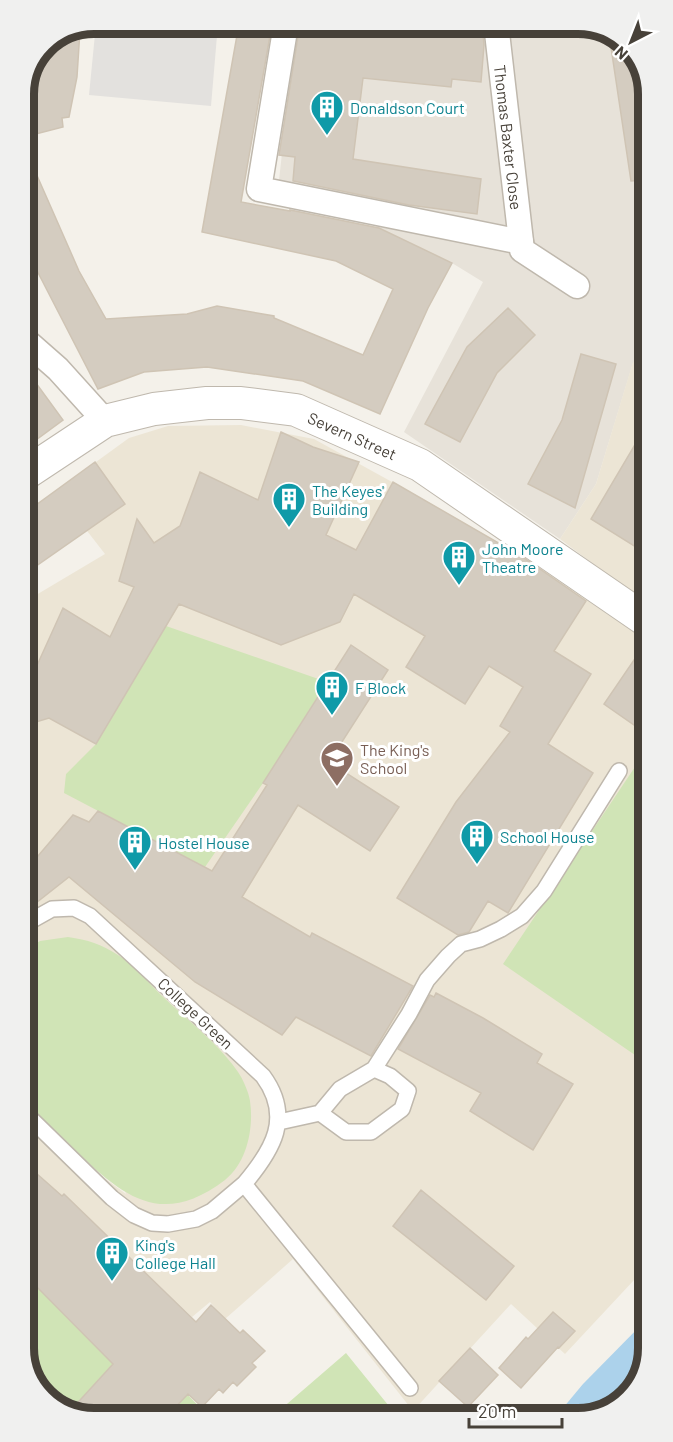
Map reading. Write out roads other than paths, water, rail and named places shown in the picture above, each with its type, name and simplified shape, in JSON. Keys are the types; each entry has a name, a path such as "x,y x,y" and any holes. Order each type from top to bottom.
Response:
{"street":[{"path":"284,34 259,189 522,246 577,286"},
{"name":"Thomas Baxter Close","path":"497,35 522,246"},
{"path":"35,349 58,369 105,421"},
{"name":"Severn Street","path":"35,468 105,421 154,409 207,403 241,403 296,410 420,465 638,615"}],"lane":[{"path":"34,1121 112,1198 134,1215 152,1223 168,1224 196,1219 212,1211 244,1184 259,1166 271,1145 279,1122 320,1113 340,1089 374,1069 409,1014 427,980 448,956 461,944 490,934 522,916 544,891 619,771"},
{"name":"College Green","path":"34,919 52,909 74,908 90,916 263,1076 277,1103 279,1122"},
{"path":"320,1113 346,1132 359,1133 371,1132 402,1109 408,1091 390,1076 374,1069"},
{"path":"244,1184 410,1388"}],"water":[{"path":"638,1328 638,1355 635,1367 621,1390 598,1404 563,1408 583,1384"}],"place":[{"name":"Donaldson Court","path":"327,136"},
{"name":"The Keyes' Building","path":"289,528"},
{"name":"John Moore Theatre","path":"459,586"},
{"name":"F Block","path":"332,716"},
{"name":"The King's School","path":"337,787"},
{"name":"School House","path":"477,865"},
{"name":"Hostel House","path":"135,871"},
{"name":"King's College Hall","path":"112,1282"}]}
